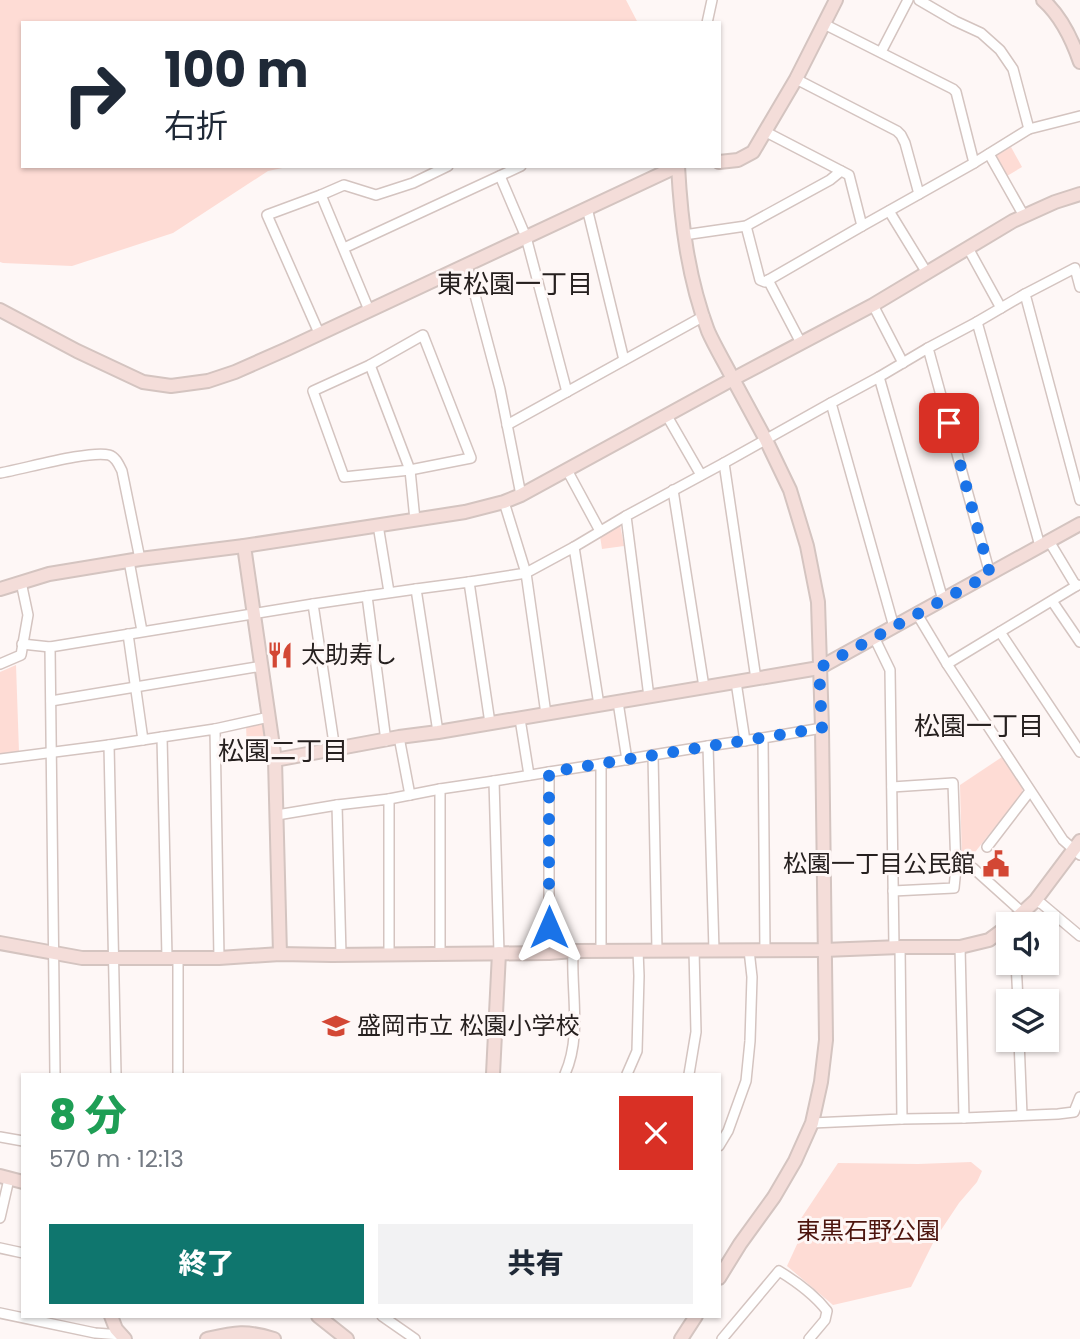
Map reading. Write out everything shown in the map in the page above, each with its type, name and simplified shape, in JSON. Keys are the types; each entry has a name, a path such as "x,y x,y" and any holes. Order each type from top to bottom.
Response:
{"street":[{"path":"707,21 712,0"},
{"path":"721,162 738,160 753,152 796,79 836,0"},
{"path":"881,52 908,0"},
{"path":"919,0 981,33 1000,50 1013,69 1029,129"},
{"path":"1043,0 1064,26 1080,62"},
{"path":"824,24 953,89 974,163"},
{"path":"796,79 897,131 905,143 919,194"},
{"path":"746,226 760,280 765,282 1029,129 1080,117"},
{"path":"766,132 849,175 862,226"},
{"path":"989,154 1024,216"},
{"path":"320,333 267,215 344,185 376,195 413,183 444,168"},
{"path":"344,248 517,168"},
{"path":"0,310 143,382 171,386 208,381 235,372 674,168"},
{"path":"678,168 681,211 692,280 709,333 790,490 807,547 818,603 826,1040 821,1082 812,1123 795,1161 721,1275"},
{"path":"684,235 746,226 830,180 841,171"},
{"path":"500,176 526,237 567,392"},
{"path":"0,589 49,574 415,520 504,502 522,495 873,305 1024,216 1080,194"},
{"path":"321,195 369,310"},
{"path":"587,208 624,360"},
{"path":"889,211 927,273"},
{"path":"968,248 1001,308"},
{"path":"467,265 500,389 522,495"},
{"path":"22,644 50,647 255,612 526,573 1025,294 1077,268 1080,287"},
{"path":"768,280 801,343"},
{"path":"1025,294 1080,500"},
{"path":"873,305 903,363"},
{"path":"507,425 704,316"},
{"path":"947,664 1078,585 1044,544 977,322"},
{"path":"423,335 471,458 410,470 345,477 313,391 370,365 423,335"},
{"path":"928,348 990,574"},
{"path":"370,365 410,470 415,520"},
{"path":"879,377 943,600"},
{"path":"831,403 894,627"},
{"path":"667,416 701,475"},
{"path":"0,473 93,454 111,455 118,462 122,471 142,631"},
{"path":"724,463 756,678"},
{"path":"567,470 600,531"},
{"path":"673,490 704,687"},
{"path":"504,502 526,573 546,714"},
{"path":"626,516 649,697"},
{"path":"275,760 819,668 1080,524"},
{"path":"378,525 389,593"},
{"path":"244,546 275,760 281,954"},
{"path":"574,547 599,705"},
{"path":"0,664 21,655 28,615 21,582"},
{"path":"469,582 490,723"},
{"path":"416,589 438,732"},
{"path":"367,596 393,739 410,795"},
{"path":"1052,601 1080,642"},
{"path":"313,604 335,750"},
{"path":"917,614 1063,840 1078,848 1023,912"},
{"path":"1000,632 1080,752"},
{"path":"128,634 143,740"},
{"path":"874,637 890,670 893,891 902,1119"},
{"path":"50,647 55,1073"},
{"path":"51,701 262,666"},
{"path":"736,682 745,741"},
{"path":"618,702 627,760"},
{"path":"0,759 215,729 269,717"},
{"path":"520,719 529,775"},
{"path":"277,815 822,728"},
{"path":"215,729 219,958"},
{"path":"162,737 178,1073"},
{"path":"764,738 765,950"},
{"path":"109,745 116,1073"},
{"path":"708,746 714,950"},
{"path":"653,755 657,950"},
{"path":"601,764 601,951"},
{"path":"549,772 549,953"},
{"path":"493,1073 499,953 494,781"},
{"path":"892,787 953,783 956,868 954,888 893,891"},
{"path":"440,789 440,953"},
{"path":"987,847 1030,791"},
{"path":"389,799 390,955"},
{"path":"337,805 341,955"},
{"path":"956,868 973,868 1007,912"},
{"path":"1035,901 1080,936"},
{"path":"0,943 82,958 219,958 281,954 390,955 960,947 989,940 996,935"},
{"path":"960,947 964,1118"},
{"path":"627,1073 637,1051 638,950"},
{"path":"689,1073 696,1032 694,950"},
{"path":"721,1143 728,1132 746,1081 752,977 748,950"},
{"path":"565,1073 573,1051 575,1021 573,951"},
{"path":"1019,1052 1022,1115"},
{"path":"812,1123 1058,1114 1074,1112 1080,1097"},
{"path":"0,1137 21,1141"},
{"path":"0,1218 5,1178"},
{"path":"0,1248 21,1253"},
{"path":"722,1339 779,1271 819,1301 827,1311 825,1320 810,1339"},
{"path":"0,1313 21,1317"},
{"path":"24,1318 123,1337"},
{"path":"111,1318 123,1337"},
{"path":"321,1318 347,1339"},
{"path":"385,1318 415,1339"},
{"path":"681,1339 695,1318"},
{"path":"207,1339 246,1332 274,1339"}],"green space":[{"path":"0,0 626,0 637,21 21,21 21,168 282,168 268,171 173,233 72,266 0,262"},
{"path":"1011,147 1022,167 1007,176 996,155"},
{"path":"620,524 624,546 602,549 600,536"},
{"path":"16,665 19,752 0,754 0,672"},
{"path":"262,723 266,750 247,750 246,725"},
{"path":"1002,757 1023,787 1022,793 968,861 962,862 960,785"},
{"name":"東黒石野公園","path":"971,1162 982,1171 977,1182 935,1239 911,1287 833,1305 787,1266 805,1227 798,1223 838,1163"}],"place":[{"name":"太助寿し","path":"280,655"},
{"name":"松園一丁目公民館","path":"996,864"},
{"name":"盛岡市立 松園小学校","path":"336,1026"}],"district":[{"name":"東松園一丁目","path":"515,284"},
{"name":"松園一丁目","path":"979,726"},
{"name":"松園二丁目","path":"283,751"}],"route":[{"path":"549,927 549,772 822,728 819,668 990,574 949,423"}]}
